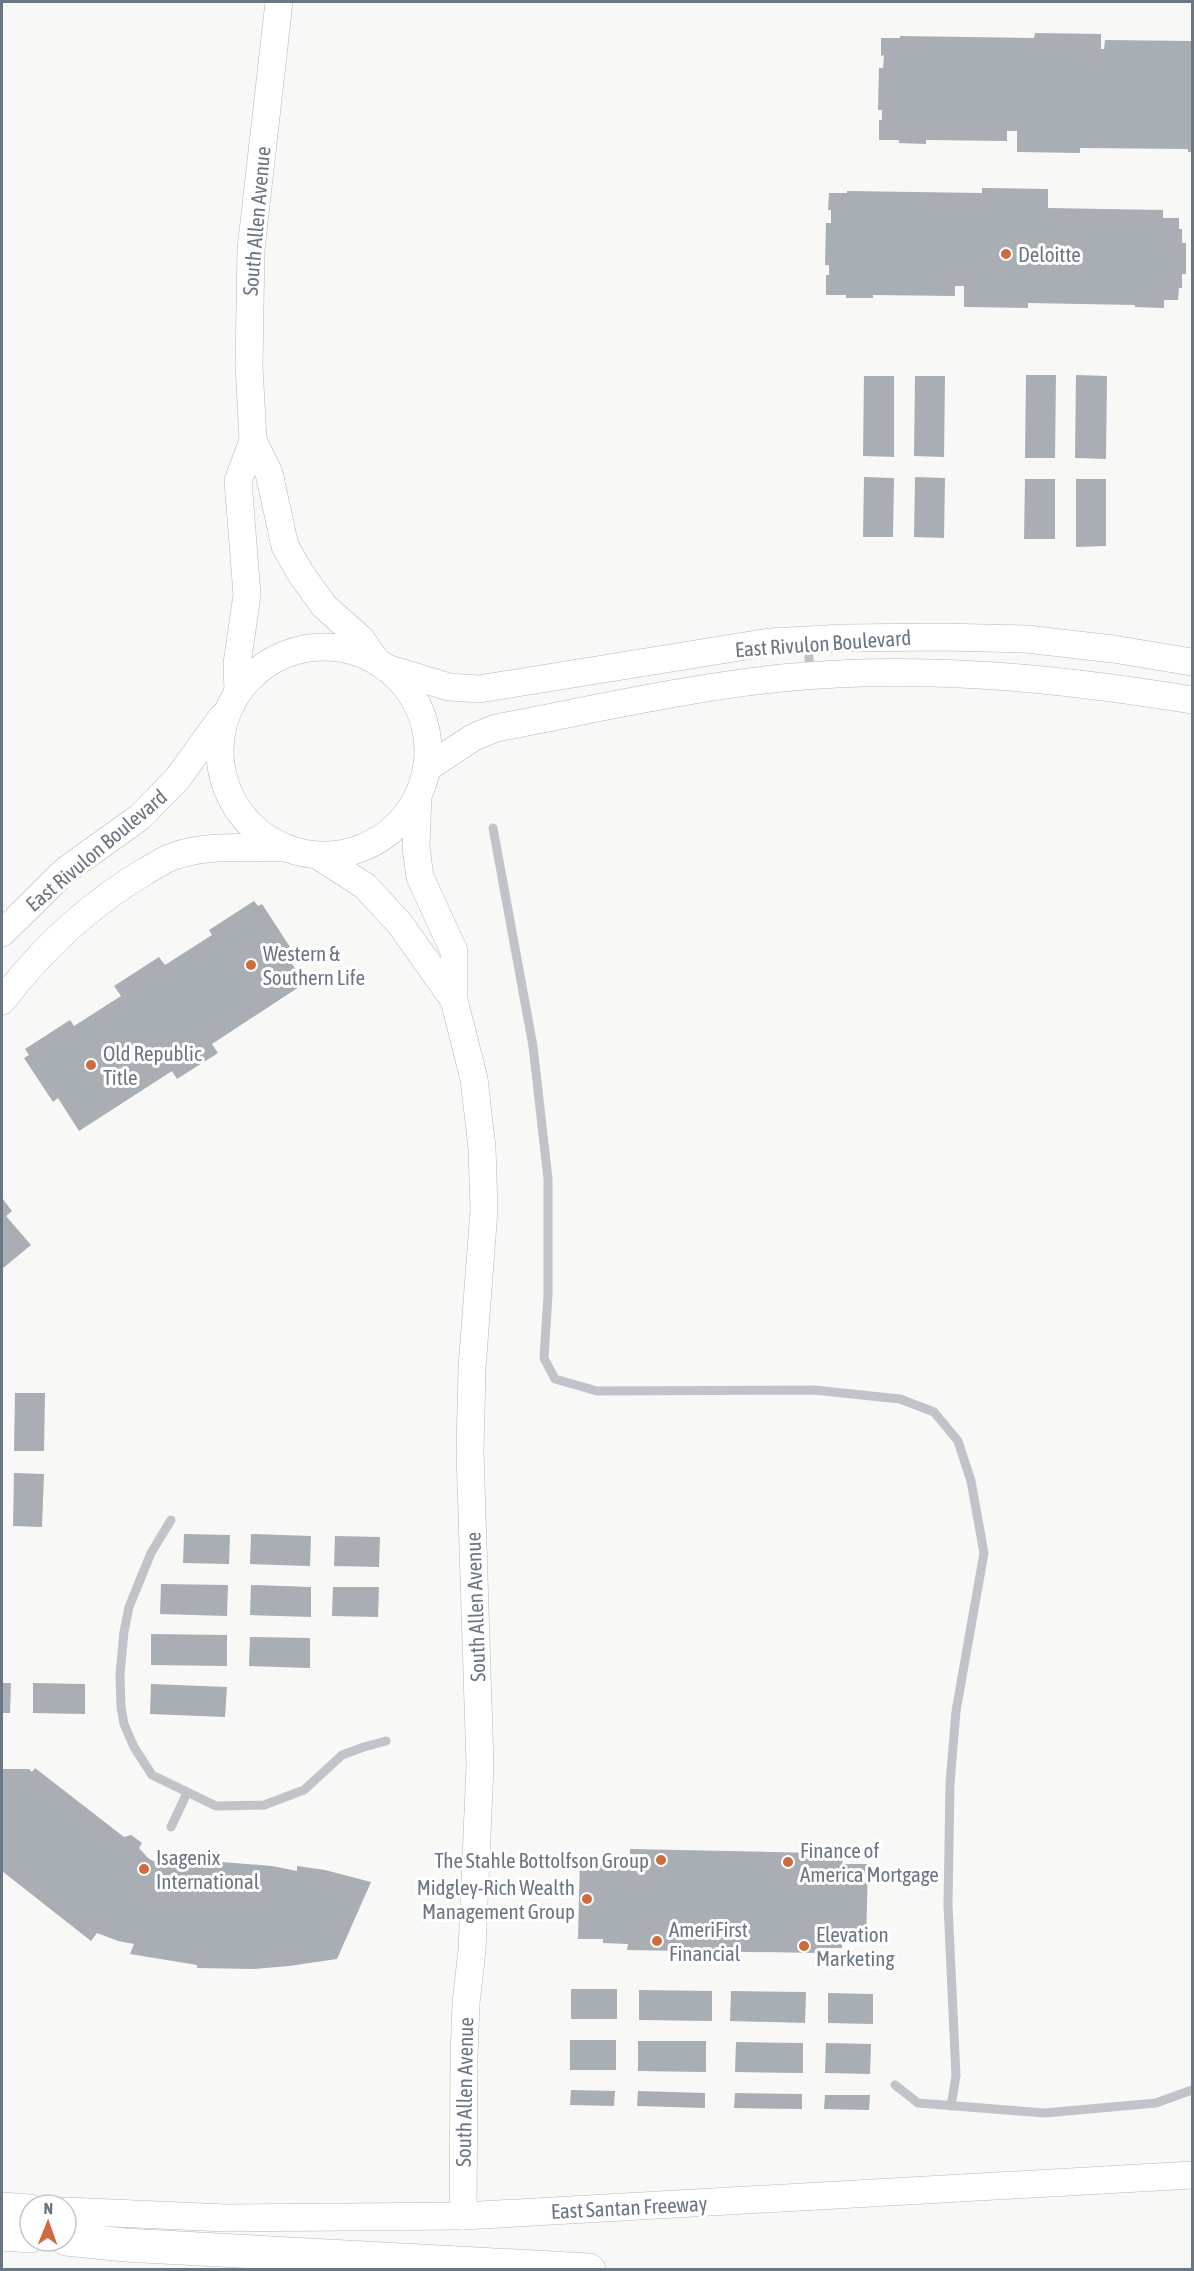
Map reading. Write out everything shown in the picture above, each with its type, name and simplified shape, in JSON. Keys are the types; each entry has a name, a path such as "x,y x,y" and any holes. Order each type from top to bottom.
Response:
{"highway":[{"path":"2,2234 18,2235"},
{"path":"78,2240 589,2270"}],"street":[{"name":"South Allen Avenue","path":"279,2 251,249 249,365 253,441 269,473 285,546 301,574 324,606 361,639 381,665"},
{"name":"South Allen Avenue","path":"234,698 247,595 238,481 253,441"},
{"name":"East Rivulon Boulevard","path":"381,665 449,687 479,689 770,642 940,637 1026,639 1113,649 1192,662"},
{"path":"323,647 355,652 381,665 405,687 420,711 427,740 427,768 418,796 401,821 377,841 348,852 317,855 284,848 255,830 233,804 221,772 220,738 234,698 261,668 290,652 323,647"},
{"name":"East Rivulon Boulevard","path":"427,768 474,737 496,728 698,690 810,676 935,673 1022,678 1075,683 1192,700"},
{"name":"East Rivulon Boulevard","path":"2,933 66,870 140,817 178,778 234,698"},
{"name":"South Allen Avenue","path":"418,796 416,848 420,877 454,951 454,1000 474,1079 482,1148 484,1210 472,1368 472,1539 480,1746 472,1950 466,2004 464,2057 463,2216"},
{"name":"East Rivulon Boulevard","path":"2,1001 26,970 91,908 172,856 215,846 284,848"},
{"name":"South Allen Avenue","path":"317,855 365,886 400,924 454,1000"},
{"name":"East Santan Freeway","path":"78,2212 216,2218 463,2216 1192,2175"},
{"path":"2,2206 18,2207"}],"lane":[{"path":"808,640 810,676"},
{"path":"493,828 533,1046 549,1179 548,1295 544,1359 555,1379 597,1391 814,1390 900,1399 934,1412 958,1441 971,1481 984,1553 956,1712 950,1783 948,1905 956,2076 951,2106"},
{"path":"171,1520 151,1552 129,1607 120,1674 124,1724 134,1747 152,1775 216,1806 264,1805 304,1790 342,1755 386,1742"},
{"path":"171,1827 187,1792"},
{"path":"895,2085 918,2103 1045,2113 1156,2103 1192,2090"}],"building":[{"path":"1035,33 1101,34 1101,49 1104,49 1105,40 1192,41 1192,152 1188,152 1188,149 1080,148 1080,153 1017,152 1017,131 1007,131 1007,141 926,140 926,144 879,140 879,120 882,120 882,110 878,110 879,68 883,68 884,55 881,56 881,38 900,38 900,36 1034,38"},
{"name":"Deloitte","path":"982,188 1048,189 1048,208 1163,210 1163,218 1179,218 1182,243 1186,243 1186,274 1182,274 1182,288 1179,288 1178,300 1164,300 1164,308 1135,307 1135,305 1028,303 1028,308 964,307 964,286 955,286 955,296 873,295 873,298 846,298 846,295 826,295 826,275 829,275 829,265 825,265 826,223 831,223 831,210 828,210 829,193 847,193 847,191 982,193"},
{"path":"1026,375 1056,375 1055,458 1025,458"},
{"path":"1076,375 1107,376 1106,459 1075,458"},
{"path":"864,376 894,376 894,457 863,456"},
{"path":"915,376 945,376 944,457 914,456"},
{"path":"864,477 894,478 893,537 863,537"},
{"path":"915,477 945,478 944,538 914,537"},
{"path":"1025,479 1055,479 1055,539 1024,539"},
{"path":"1076,479 1106,479 1106,546 1076,547"},
{"path":"254,901 258,906 262,904 290,947 284,952 305,983 212,1044 218,1053 177,1079 172,1071 79,1131 58,1098 53,1102 24,1058 29,1055 25,1049 70,1020 74,1026 121,996 114,986 159,957 165,965 212,935 209,930"},
{"path":"2,1198 12,1211 6,1216 31,1245 2,1269"},
{"path":"15,1393 45,1393 44,1451 14,1451"},
{"path":"14,1473 44,1474 42,1527 13,1526"},
{"path":"184,1534 230,1535 229,1564 183,1563"},
{"path":"251,1534 311,1536 310,1566 250,1564"},
{"path":"335,1536 380,1537 379,1567 334,1566"},
{"path":"161,1584 228,1585 227,1616 160,1614"},
{"path":"251,1585 311,1587 311,1617 250,1615"},
{"path":"333,1587 379,1587 378,1617 332,1616"},
{"path":"151,1634 227,1635 227,1666 151,1665"},
{"path":"250,1637 310,1638 310,1668 249,1666"},
{"path":"2,1683 11,1683 10,1713 2,1713"},
{"path":"33,1683 85,1684 85,1714 33,1713"},
{"path":"151,1684 227,1687 225,1717 150,1714"},
{"name":"Isagenix International","path":"35,1768 124,1837 131,1835 142,1843 139,1848 148,1858 164,1867 191,1867 216,1851 218,1853 209,1861 272,1866 297,1871 297,1866 325,1870 371,1882 337,1959 254,1969 197,1968 197,1965 130,1954 134,1944 97,1933 91,1941 2,1871 2,1769 29,1769 32,1772"},
{"path":"630,1849 819,1853 819,1858 843,1859 842,1864 868,1864 866,1944 842,1943 842,1948 818,1948 818,1953 627,1950 628,1944 603,1943 603,1939 578,1939 580,1858 605,1858 605,1854 630,1855"},
{"path":"571,1989 617,1989 617,2019 571,2019"},
{"path":"639,1990 712,1991 712,2021 639,2020"},
{"path":"731,1991 806,1992 805,2023 730,2021"},
{"path":"828,1993 873,1994 873,2024 828,2023"},
{"path":"570,2040 616,2040 616,2070 570,2070"},
{"path":"638,2041 706,2041 706,2072 638,2071"},
{"path":"736,2042 803,2043 803,2073 735,2072"},
{"path":"826,2043 871,2044 870,2074 825,2073"},
{"path":"571,2090 615,2091 614,2106 570,2105"},
{"path":"638,2091 705,2093 705,2108 637,2106"},
{"path":"735,2093 802,2094 802,2109 734,2108"},
{"path":"825,2095 870,2095 869,2110 824,2109"}],"place":[{"name":"Deloitte","path":"1006,254"},
{"name":"Western & Southern Life","path":"251,965"},
{"name":"Old Republic Title","path":"91,1065"},
{"name":"The Stahle Bottolfson Group","path":"661,1860"},
{"name":"Finance of America Mortgage","path":"788,1862"},
{"name":"Isagenix International","path":"144,1869"},
{"name":"Midgley-Rich Wealth Management Group","path":"587,1899"},
{"name":"AmeriFirst Financial","path":"657,1941"},
{"name":"Elevation Marketing","path":"804,1946"}]}
